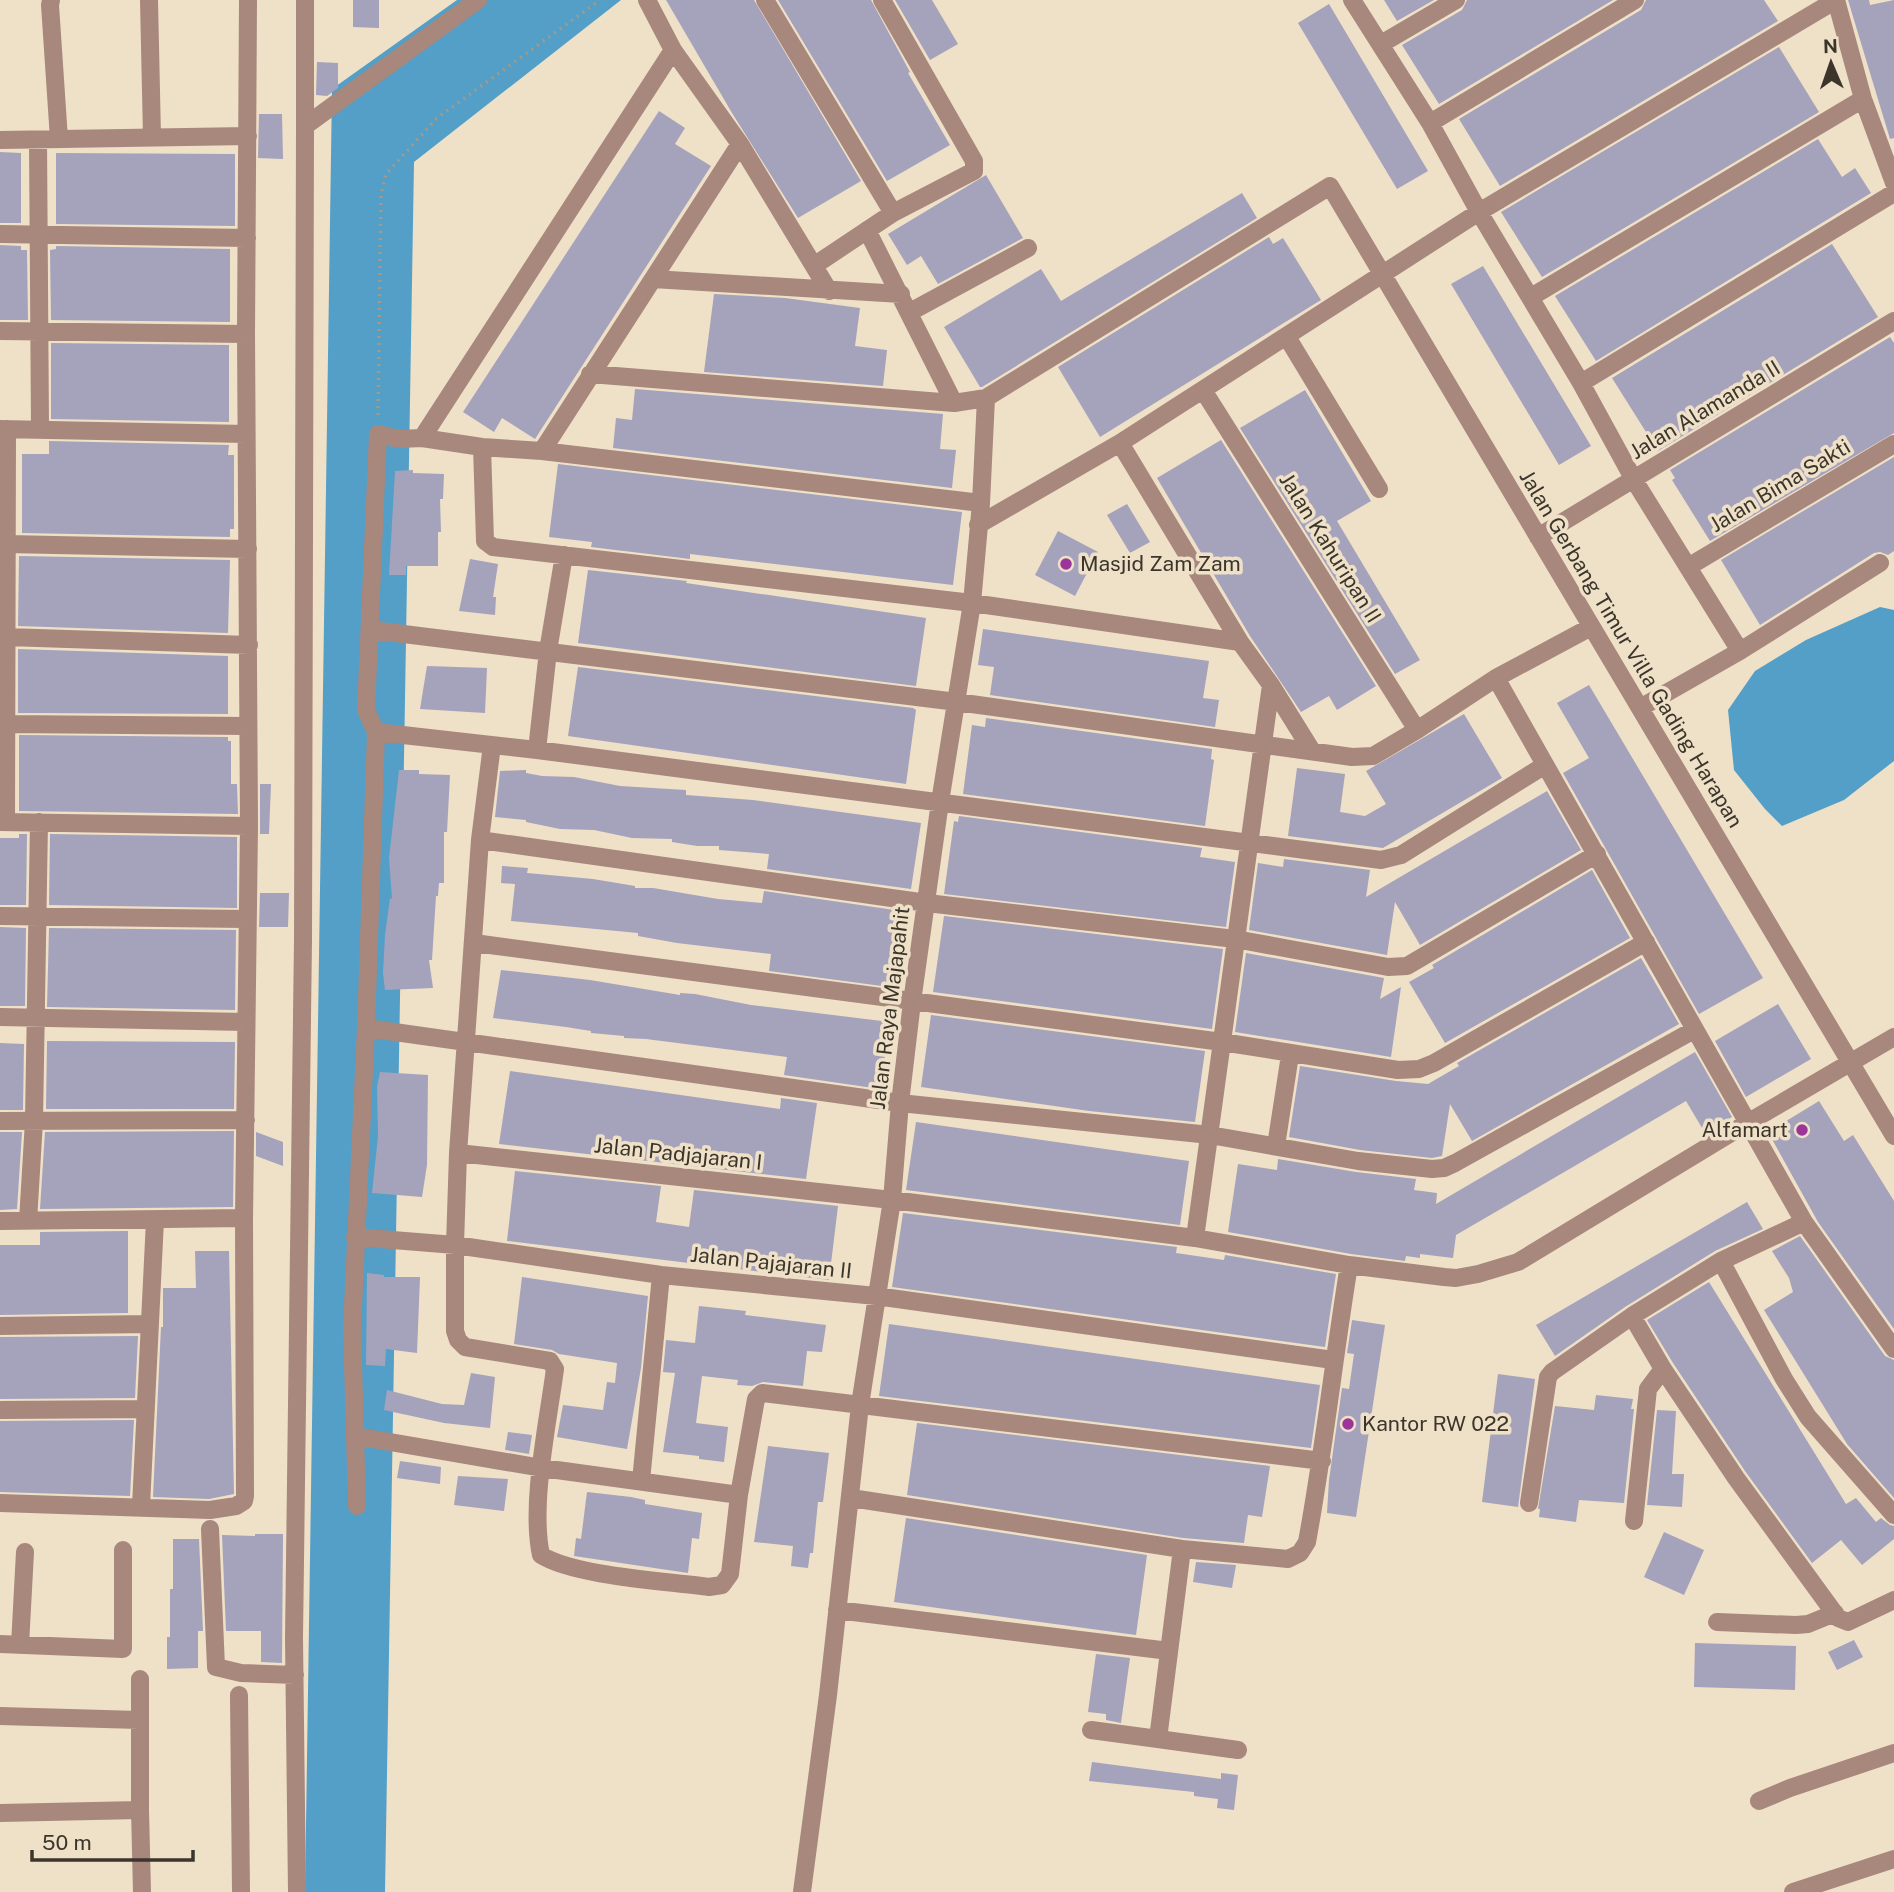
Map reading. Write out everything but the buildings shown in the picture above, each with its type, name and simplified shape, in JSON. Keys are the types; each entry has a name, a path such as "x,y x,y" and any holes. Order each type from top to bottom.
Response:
{"street":[{"path":"51,0 59,139"},
{"path":"149,0 152,137"},
{"path":"0,1503 210,1510 236,1506 244,1501 244,1218 247,1120 245,1022 249,825 246,434 248,0"},
{"path":"297,1892 295,1675 303,926 305,0"},
{"path":"305,126 478,0"},
{"path":"647,0 673,50 740,144 829,291"},
{"path":"765,0 894,213"},
{"path":"815,265 894,213 974,171 974,161 882,0"},
{"path":"1352,0 1430,123 1479,212 1581,383 1634,480 1740,651"},
{"path":"1381,44 1456,0"},
{"path":"1430,123 1635,0"},
{"path":"978,525 1120,443 1479,212 1836,0 1863,99 1894,183"},
{"path":"422,438 673,50"},
{"path":"1531,297 1863,99"},
{"path":"0,140 248,136"},
{"path":"38,140 40,428"},
{"path":"542,451 740,144"},
{"name":"Jalan Gerbang Timur Villa Gading Harapan","path":"986,398 1330,186 1894,1136"},
{"path":"1581,383 1894,194"},
{"path":"867,230 954,403"},
{"path":"0,234 247,237"},
{"path":"910,312 1028,248"},
{"path":"653,279 901,294"},
{"name":"Jalan Alamanda II","path":"1538,537 1894,321"},
{"path":"0,331 246,334"},
{"path":"1287,337 1379,489"},
{"path":"590,374 954,403 986,398"},
{"name":"Jalan Kahuripan II","path":"1203,390 1418,730"},
{"name":"Jalan Raya Majapahit","path":"802,1892 860,1405 892,1200 912,1002 972,603 981,503 986,398"},
{"path":"246,434 4,429 7,724 3,822 249,825"},
{"path":"357,1506 352,1328 376,732 366,710 378,434 399,439 422,438 482,447 542,451 981,503"},
{"path":"1120,443 1240,642 1271,685 1312,751"},
{"name":"Jalan Bima Sakti","path":"1688,567 1894,444"},
{"path":"482,447 485,541 493,547 972,603 1240,642"},
{"path":"7,544 248,549"},
{"path":"537,750 548,651 564,555"},
{"path":"1640,708 1740,651 1880,563"},
{"path":"371,629 957,702 1352,757 1373,756 1418,730 1496,678 1591,627"},
{"path":"7,637 249,645"},
{"path":"1496,678 1804,1222 1894,1349"},
{"path":"1195,1238 1271,685"},
{"path":"7,724 247,726"},
{"path":"376,732 537,750 1381,860 1401,855 1545,765"},
{"path":"492,746 480,840 458,1153 454,1245 455,1331 458,1340 466,1346 550,1361 554,1365 537,1538 541,1555 553,1563 606,1573 709,1587 722,1585 730,1574 739,1495 756,1399 762,1393 1322,1461"},
{"path":"28,1221 34,1121 39,822"},
{"path":"480,840 927,903 1235,939 1388,967 1407,965 1597,854"},
{"path":"0,916 246,919"},
{"path":"474,943 1222,1042 1290,1055 1398,1070 1419,1069 1434,1063 1646,942"},
{"path":"0,1017 245,1022"},
{"path":"366,1028 900,1103 1210,1135 1358,1161 1432,1169 1444,1168 1694,1030"},
{"name":"Jalan Padjajaran I","path":"458,1153 892,1200 1195,1238 1349,1265 1456,1278 1518,1262 1894,1037"},
{"path":"1276,1146 1290,1055"},
{"path":"0,1121 247,1120"},
{"path":"0,1221 244,1218"},
{"path":"142,1506 155,1220"},
{"path":"1529,1503 1548,1377 1558,1367 1632,1316 1721,1261 1804,1222"},
{"name":"Jalan Pajajaran II","path":"355,1237 454,1245 661,1275 876,1296 1333,1360"},
{"path":"1721,1261 1767,1349 1808,1417 1894,1515"},
{"path":"851,1497 1182,1549 1288,1559 1300,1553 1307,1542 1322,1461 1333,1360 1349,1265"},
{"name":"Jalan Pajajaran II","path":"641,1481 661,1275"},
{"path":"1632,1316 1663,1369 1736,1478 1842,1621 1848,1622 1894,1600"},
{"path":"0,1326 150,1324"},
{"path":"1634,1521 1648,1388 1663,1369"},
{"path":"0,1410 146,1409"},
{"path":"355,1436 542,1468 739,1495"},
{"path":"210,1529 216,1667 241,1673 295,1675"},
{"path":"0,1644 123,1649 123,1549"},
{"path":"1158,1739 1182,1549"},
{"path":"20,1645 25,1552"},
{"path":"837,1610 1169,1651"},
{"path":"1717,1622 1796,1625 1808,1624 1835,1613"},
{"path":"141,1679 139,1720 142,1892"},
{"path":"239,1695 241,1892"},
{"path":"0,1716 139,1720"},
{"path":"1091,1730 1238,1750"},
{"path":"1759,1801 1894,1753"},
{"path":"0,1813 140,1810"},
{"path":"1793,1892 1894,1859"}],"path":[{"path":"378,434 381,195 386,174 442,113 475,92 600,0"}],"water":[{"path":"457,0 621,0 414,162 385,1892 305,1892 332,89"},
{"path":"1880,607 1894,610 1894,761 1844,800 1782,826 1734,770 1728,710 1755,671 1806,640"}],"place":[{"name":"Masjid Zam Zam","path":"1066,564"},
{"name":"Alfamart","path":"1802,1130"},
{"name":"Kantor RW 022","path":"1348,1424"}]}
